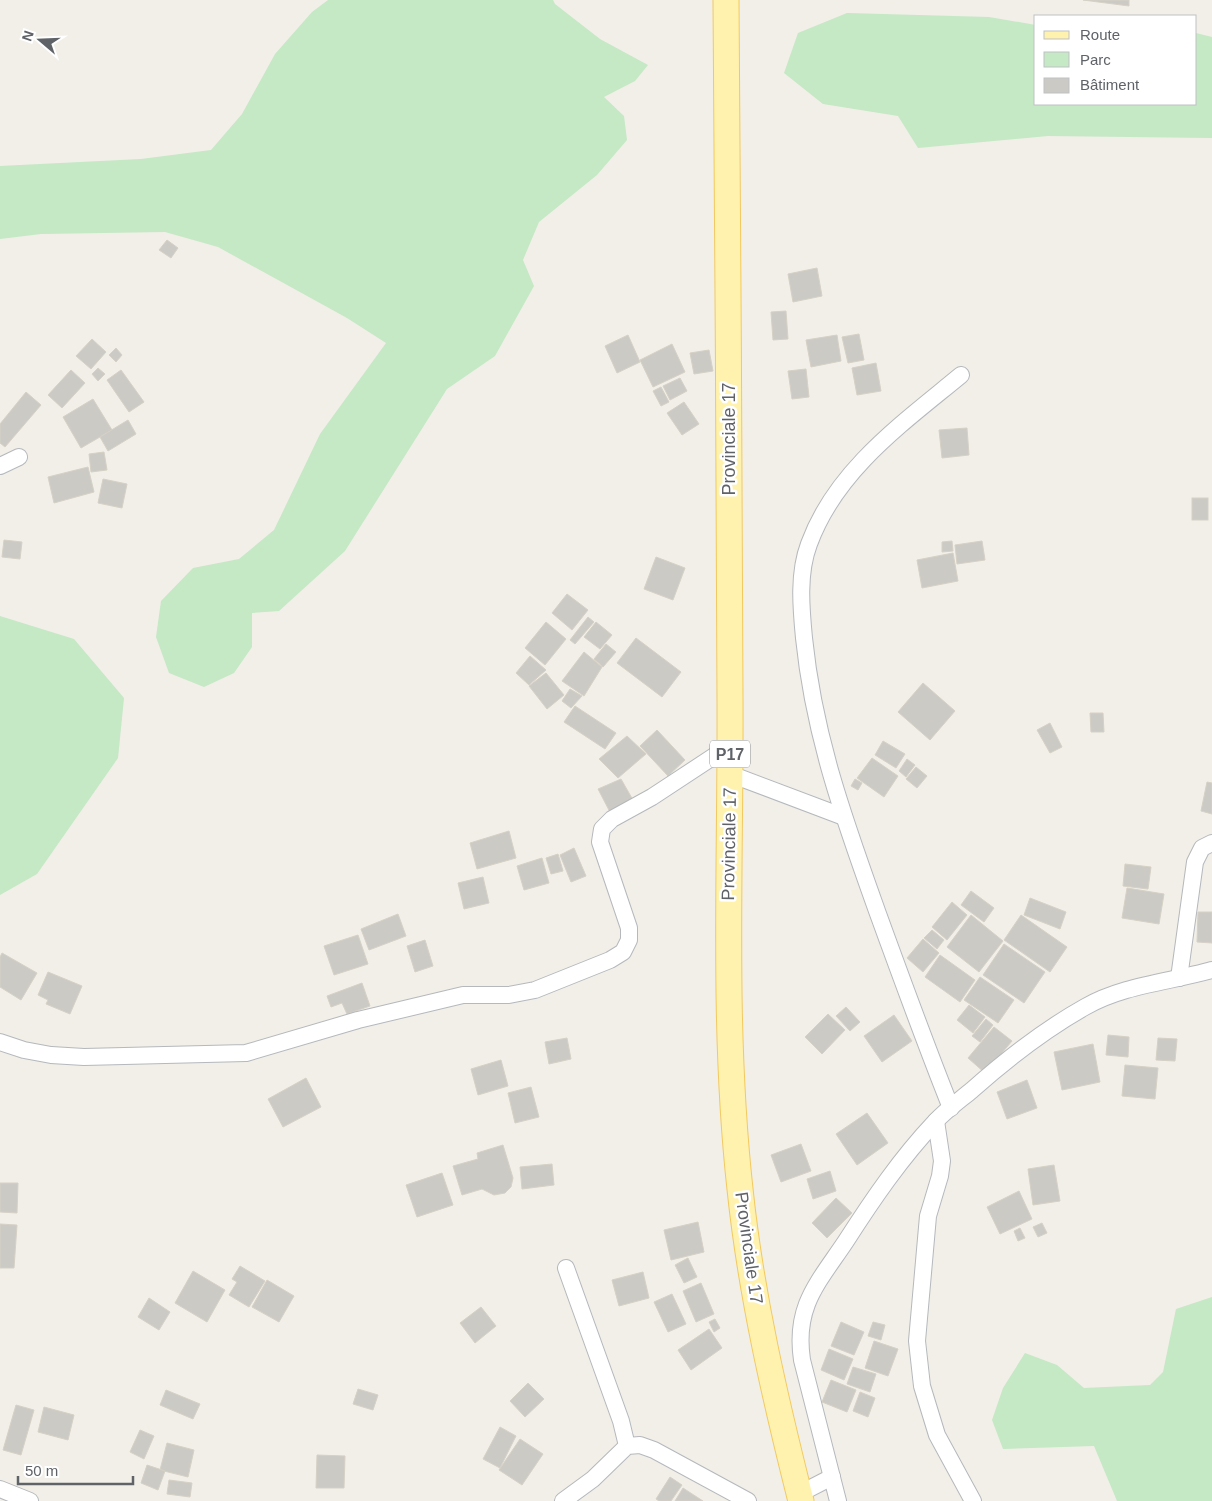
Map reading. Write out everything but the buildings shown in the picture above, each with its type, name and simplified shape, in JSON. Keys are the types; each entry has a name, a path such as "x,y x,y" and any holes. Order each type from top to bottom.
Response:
{"main road":[{"name":"Provinciale 17","path":"726,0 731,745 729,1037 740,1188 753,1288 775,1400 800,1497"}],"street":[{"path":"951,1108 844,817 821,741 808,670 801,589 808,546 817,523 838,490 858,465 888,436 961,375"},
{"path":"0,466 20,457"},
{"path":"0,1042 42,1054 84,1057 246,1053 358,1020 454,997 509,995 535,990 610,960 623,952 628,940 629,928 600,842 602,829 612,819 652,797 731,745"},
{"path":"730,774 844,817"},
{"path":"1179,978 1195,862 1202,848 1212,843"},
{"path":"838,1501 798,1340 801,1319 810,1296 868,1208 903,1160 936,1121 1015,1054 1086,1006 1118,992 1212,970"},
{"path":"936,1121 942,1160 940,1176 928,1216 917,1341 922,1386 938,1436 973,1501"},
{"path":"566,1268 621,1421 627,1446"},
{"path":"563,1501 593,1479 627,1446 640,1445 654,1450 748,1501"},
{"path":"800,1497 832,1477"},
{"path":"0,1489 30,1501"}],"green space":[{"path":"328,0 553,0 555,4 600,39 648,65 635,81 604,97 624,116 627,140 597,175 539,222 523,260 534,286 495,356 447,389 345,551 279,611 252,613 252,647 234,673 204,687 169,673 156,637 161,601 193,568 239,559 274,530 320,434 386,343 347,318 218,247 165,232 41,234 0,239 0,166 141,159 211,150 242,114 275,54 312,12"},
{"path":"847,13 989,17 1034,25 1034,105 1197,105 1197,33 1212,37 1212,138 1048,136 918,148 898,116 823,104 784,73 798,33"},
{"path":"0,616 74,639 124,698 118,758 37,874 0,895"},
{"path":"1212,1297 1212,1501 1117,1501 1094,1446 1003,1449 992,1420 1003,1388 1025,1353 1057,1365 1084,1388 1150,1385 1163,1372 1176,1309"}]}
